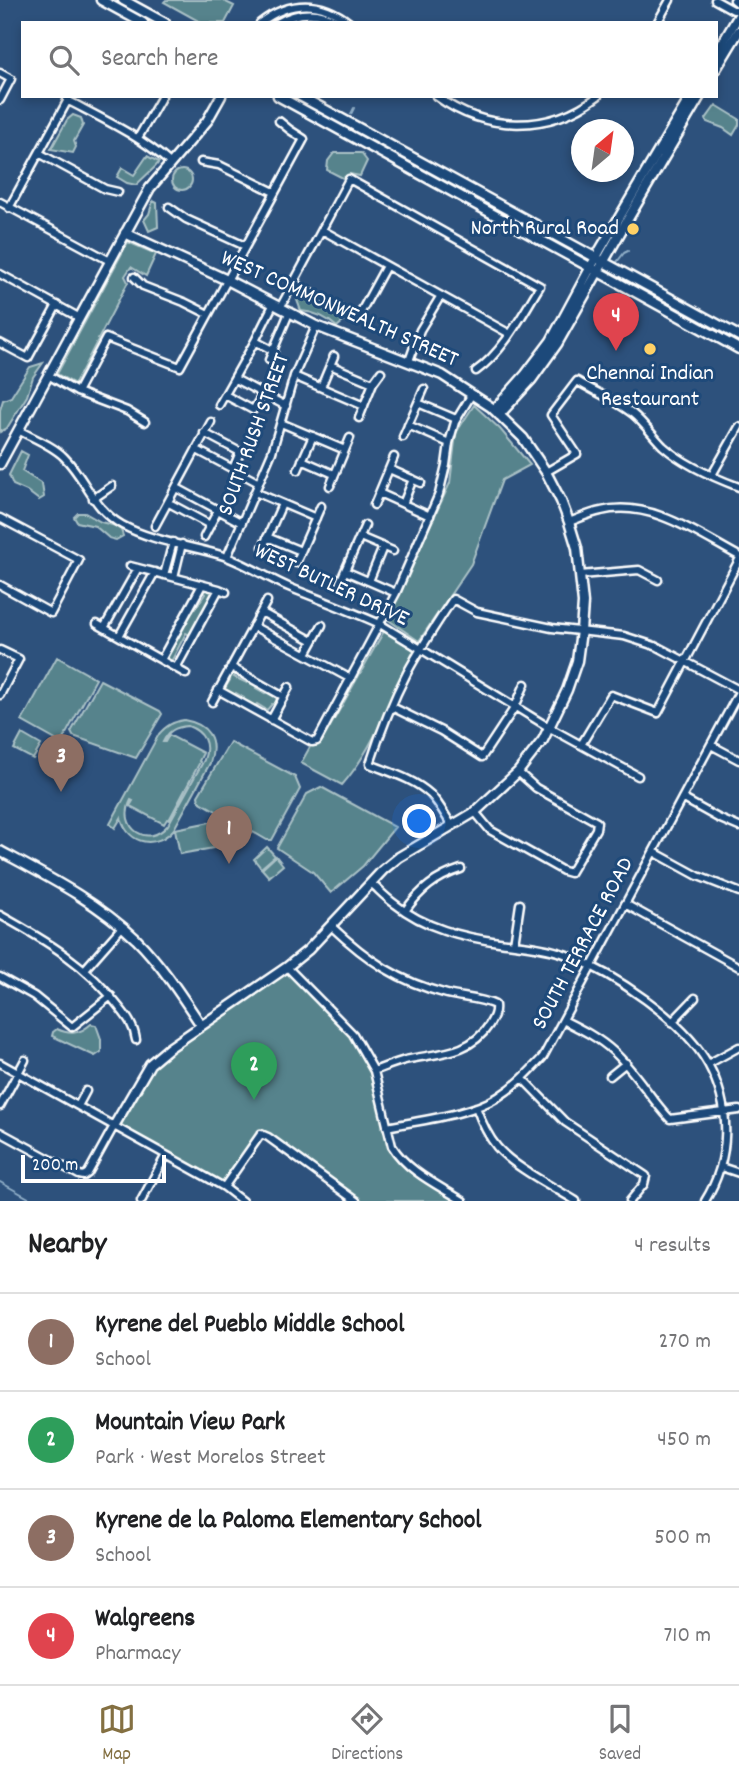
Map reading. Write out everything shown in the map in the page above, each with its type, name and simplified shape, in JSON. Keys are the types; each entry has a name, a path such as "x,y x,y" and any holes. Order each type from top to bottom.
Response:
{"street":[{"path":"101,0 139,21"},
{"path":"123,0 161,21"},
{"path":"658,21 670,0"},
{"path":"715,0 739,12 718,50"},
{"path":"734,0 739,4"},
{"path":"262,21 278,6 293,4 317,4 334,11 347,21"},
{"path":"278,6 285,19"},
{"path":"281,21 297,14 310,13 335,21"},
{"path":"718,66 739,31"},
{"path":"0,73 11,79 0,100"},
{"path":"9,208 68,98 138,138 170,163"},
{"path":"138,138 161,98"},
{"path":"1,460 150,188 207,121 221,98"},
{"path":"282,98 739,349"},
{"path":"304,98 739,337"},
{"path":"439,98 452,107 491,122 517,124 564,116 596,98"},
{"path":"600,260 690,98"},
{"path":"497,413 562,328 594,269 699,98"},
{"path":"77,392 106,338 180,366 304,139 279,121"},
{"path":"39,153 105,189 118,191"},
{"path":"201,162 219,166 274,191"},
{"path":"219,405 255,341 294,283 349,179 540,286 510,334 491,358 476,371"},
{"path":"0,202 110,261"},
{"path":"169,207 186,219 245,246"},
{"path":"322,230 510,334"},
{"name":"WEST COMMONWEALTH STREET","path":"114,1126 150,1064 201,1025 287,967 308,950 383,870 399,857 475,812 518,772 550,728 570,682 577,661 583,603 576,548 569,522 546,472 523,438 497,413 442,375 316,326 228,280 125,233"},
{"path":"294,283 357,319 386,266"},
{"path":"0,274 80,318"},
{"path":"134,276 143,286 208,314"},
{"path":"409,361 420,330 440,297"},
{"path":"0,342 28,358 57,306"},
{"path":"269,360 289,313"},
{"name":"SOUTH RUSH STREET","path":"227,557 272,452 294,376 316,326"},
{"path":"718,337 723,328"},
{"path":"255,341 274,351"},
{"path":"321,387 334,356"},
{"path":"330,365 373,383"},
{"path":"359,418 373,383 381,372"},
{"path":"48,375 77,392 127,411 145,422"},
{"path":"294,376 365,406"},
{"path":"235,379 286,406"},
{"path":"546,472 577,454 551,415 577,382 635,415 677,457 739,487"},
{"path":"403,437 424,389"},
{"path":"225,395 253,410 262,394"},
{"path":"218,690 315,742 318,739 396,593 442,484 449,443 457,419 472,394"},
{"path":"418,403 457,419"},
{"path":"155,526 211,422"},
{"path":"281,423 345,450"},
{"path":"408,425 449,443"},
{"path":"712,475 739,427"},
{"name":"WEST BUTLER DRIVE","path":"18,430 63,456 99,508 121,525 150,537 227,557 290,588 380,624 550,728 638,776"},
{"path":"656,438 663,431"},
{"path":"204,433 240,452 233,469"},
{"path":"298,470 313,436"},
{"path":"330,486 351,438"},
{"path":"197,450 259,483"},
{"path":"374,505 394,457"},
{"path":"302,460 334,474"},
{"path":"389,469 421,483"},
{"path":"403,504 413,480"},
{"path":"93,499 113,486"},
{"path":"177,488 242,523"},
{"path":"255,492 316,518"},
{"path":"379,493 430,516"},
{"path":"169,503 210,525"},
{"path":"263,547 282,503"},
{"path":"296,564 321,506"},
{"path":"569,522 602,510 629,509 656,514 685,526 739,558 658,713 611,695 581,745"},
{"path":"204,537 218,510"},
{"path":"0,518 79,560 51,613 0,585"},
{"path":"340,582 365,526"},
{"path":"267,537 301,551"},
{"path":"360,537 393,551"},
{"path":"169,576 173,542"},
{"path":"169,576 182,544"},
{"path":"369,581 383,547"},
{"path":"104,628 134,567 222,591 176,668"},
{"path":"580,575 639,570 658,580"},
{"path":"345,571 396,593"},
{"path":"119,636 155,572"},
{"path":"161,660 202,585"},
{"path":"452,826 439,804 419,785 369,764 406,676 453,599 477,612 552,628 624,636 658,646 739,691"},
{"path":"212,702 267,601"},
{"path":"261,612 313,641"},
{"path":"97,624 186,674"},
{"path":"306,654 322,625"},
{"path":"254,626 351,679"},
{"path":"0,650 19,659 0,695"},
{"path":"231,667 284,696"},
{"path":"392,706 441,731 482,757 515,707 525,684"},
{"path":"271,720 289,687"},
{"name":"SOUTH TERRACE ROAD","path":"387,1127 476,1107 496,1098 523,1079 543,1057 739,691"},
{"path":"711,745 739,760"},
{"path":"475,812 489,830 570,873 596,829 597,822 536,788 518,772"},
{"path":"682,798 739,827"},
{"path":"0,852 86,898 122,927 157,962 201,1025"},
{"path":"654,852 698,876 739,892"},
{"path":"405,911 415,897 435,880 461,869"},
{"path":"371,883 396,905 425,923 455,934 564,954 636,993 673,1022 708,1063 725,1112 726,1142 721,1167 705,1201"},
{"path":"514,944 520,904"},
{"path":"625,904 739,967"},
{"path":"0,915 67,954 85,969 111,996 134,1026 135,1040"},
{"path":"331,926 362,954 399,977 447,994 495,1005 496,1012 485,1031 475,1041 457,1050 405,1060 374,1071"},
{"path":"85,969 122,927"},
{"path":"287,967 354,1034 367,1055 374,1071 392,1146 404,1163 463,1201"},
{"path":"0,978 34,996 72,1027 111,996"},
{"path":"673,1022 695,999"},
{"path":"563,1020 596,1038 626,1063 670,1119 739,1110"},
{"path":"708,1063 739,1047"},
{"path":"0,1106 25,1060"},
{"path":"0,1063 224,1187 242,1201"},
{"path":"610,1076 626,1063"},
{"path":"523,1079 575,1130 646,1176 644,1184 630,1201"},
{"path":"78,1106 86,1091"},
{"path":"476,1107 485,1131 498,1148 515,1163 576,1201"},
{"path":"0,1132 84,1176 114,1126"},
{"path":"224,1187 261,1134 356,1201"},
{"path":"141,1201 166,1155"},
{"path":"721,1167 739,1173"}],"green space":[{"path":"222,0 234,6 226,21 198,21 164,2"},
{"path":"716,105 739,119 739,125 733,135 707,122 706,119"},
{"path":"73,115 81,118 83,125 74,141 76,147 73,153 51,149 67,120"},
{"path":"334,153 361,153 367,161 360,176 350,174 343,178 327,170 328,161"},
{"path":"147,156 159,162 136,185 117,177 122,168 134,175"},
{"path":"182,170 189,173 192,180 189,187 182,190 175,187 172,180 175,173"},
{"path":"153,201 157,203 158,227 149,231 144,220"},
{"path":"128,242 156,254 146,276 131,267 125,276 128,282 75,384 57,374"},
{"path":"300,294 341,316 344,321 337,327 320,316 301,311 297,300"},
{"path":"43,363 33,377 27,396 7,428 0,432 3,400 11,397 30,367"},
{"path":"474,405 500,429 530,465 502,480 471,564 419,641 387,619 450,483 456,433"},
{"path":"21,451 28,455 22,471 42,484 44,497 39,500 13,485 9,475"},
{"path":"78,513 85,513 101,522 116,526 123,536 116,540 109,538 95,526 77,522 74,517"},
{"path":"203,588 214,592 190,635 186,633 171,662 164,656 187,616 190,616 205,594 201,591"},
{"path":"384,631 414,650 364,755 342,785 301,763 311,745 322,741"},
{"path":"57,657 96,679 61,743 22,721"},
{"path":"234,671 234,677 247,683 249,680 265,693 269,691 278,695 275,704 267,710 257,704 254,707 236,693 234,696 224,690 230,680 227,677 229,672"},
{"path":"100,680 162,714 136,758 73,736 71,732"},
{"path":"184,720 199,725 209,734 213,747 210,763 174,829 160,840 144,842 130,834 121,818 115,828 110,824 159,734 173,723","holes":["188,726 202,735 206,744 204,760 168,825 152,835 137,832 128,819 128,810 131,800 133,801 130,806 164,824 169,820 203,753 169,735 163,742 167,735 176,729"]},
{"path":"22,734 41,745 33,759 14,749"},
{"path":"230,742 295,777 300,789 272,840 267,840 199,801 198,796"},
{"path":"321,787 395,827 363,866 331,893 313,872 277,848 307,794"},
{"path":"220,820 225,846 180,854 175,829"},
{"path":"267,847 275,856 261,868 254,859"},
{"path":"276,856 283,865 269,877 262,869"},
{"path":"287,967 353,1034 367,1055 398,1156 463,1201 356,1201 261,1134 224,1187 114,1126 150,1064"},
{"path":"91,1024 96,1025 101,1039 101,1052 95,1056 52,1036 57,1029 75,1032"}],"waterway":[{"path":"351,114 354,108"},
{"path":"617,262 628,251"},
{"path":"0,1182 34,1201"}],"place":[{"name":"North Rural Road","path":"633,229"},
{"name":"Chennai Indian Restaurant","path":"650,349"},
{"name":"Walgreens","path":"616,351"},
{"name":"Kyrene de la Paloma Elementary School","path":"61,792"},
{"name":"Kyrene del Pueblo Middle School","path":"229,864"},
{"name":"Mountain View Park","path":"254,1100"}]}
